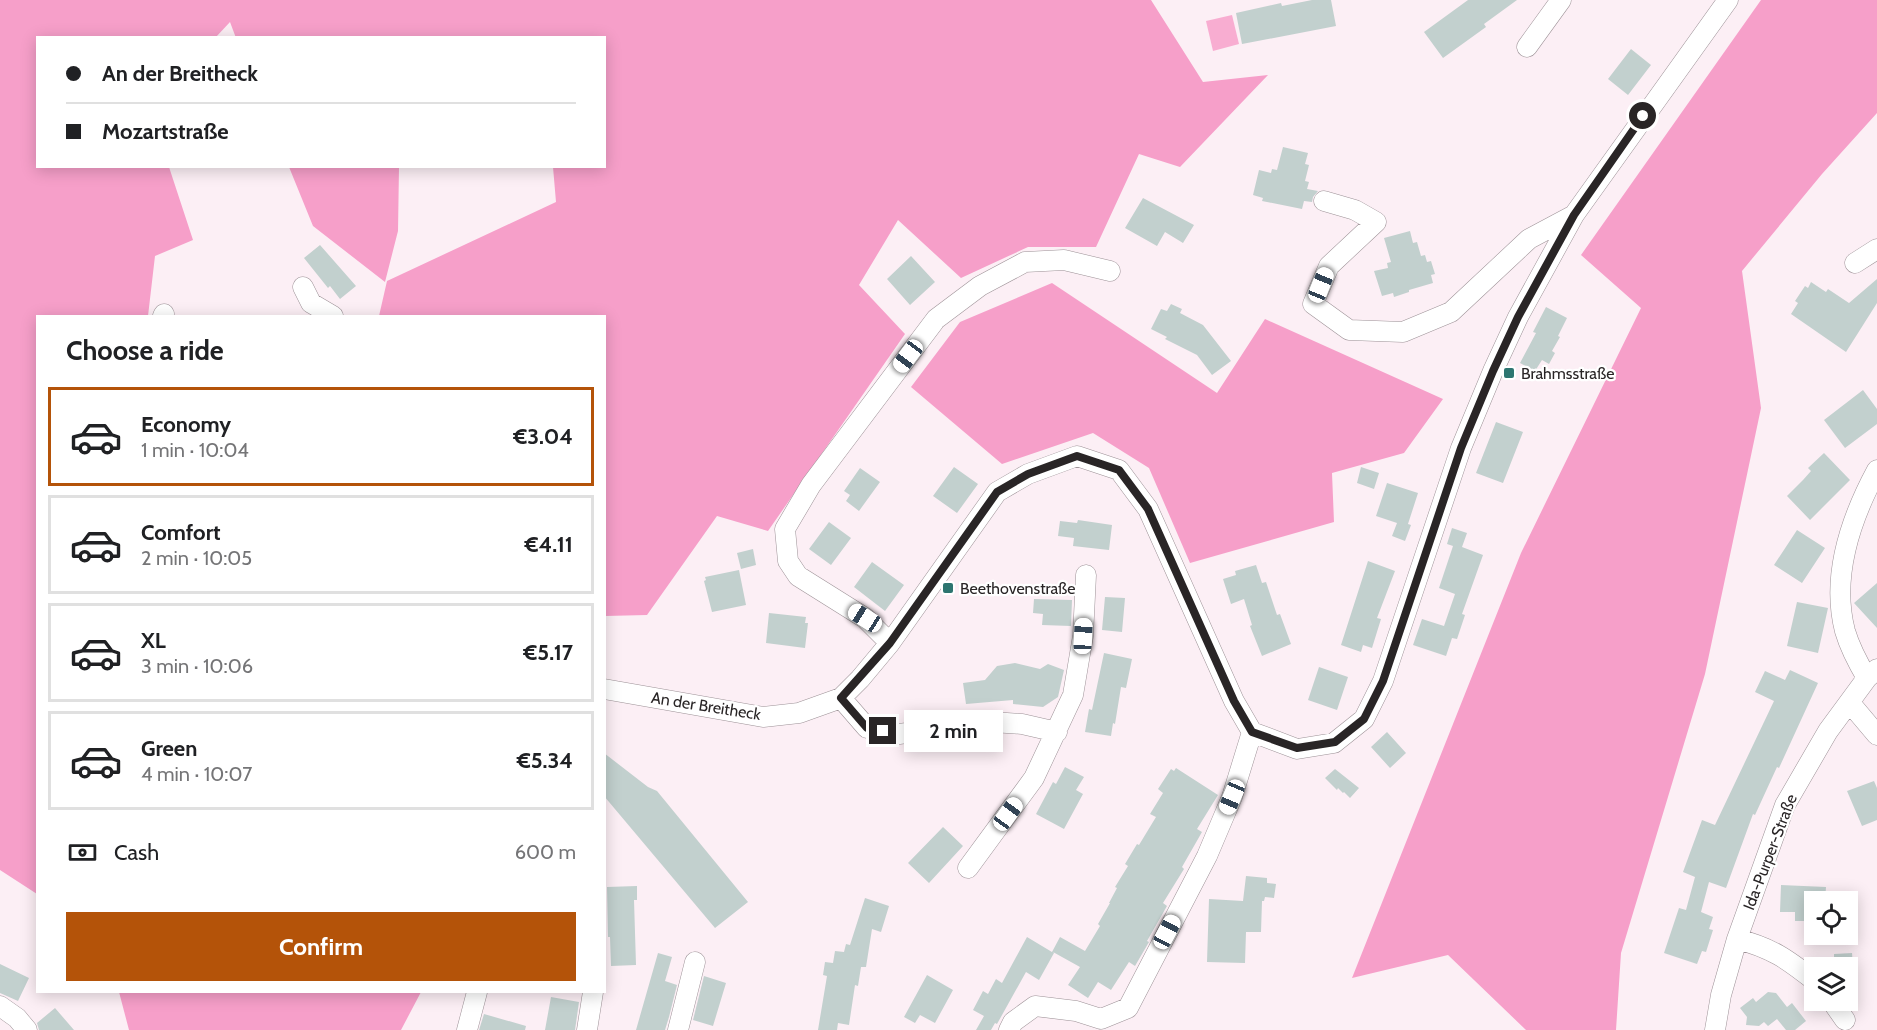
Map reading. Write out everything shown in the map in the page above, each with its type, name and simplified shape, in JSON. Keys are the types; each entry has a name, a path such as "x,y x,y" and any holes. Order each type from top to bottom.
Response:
{"street":[{"path":"1527,47 1561,0"},
{"path":"1009,1030 1013,1022 1035,1006 1076,1011 1101,1019 1128,1008 1207,856 1232,797 1252,732 1297,748 1335,742 1364,719 1383,681 1461,448 1518,317 1574,215 1728,0"},
{"path":"1324,201 1355,210 1376,222 1329,266 1313,304 1349,330 1403,332 1451,312 1529,239 1574,215"},
{"path":"1855,263 1877,249"},
{"path":"890,643 865,618 798,576 788,561 785,529 811,485 936,319 980,286 1025,262 1064,260 1110,271"},
{"path":"303,287 311,303 331,315"},
{"name":"An der Breitheck","path":"606,690 763,717 799,713 841,698 890,643 997,492 1028,474 1077,456 1119,470 1148,509 1234,701 1252,732"},
{"name":"Ida-Purper-Straße","path":"1715,1030 1721,995 1737,939 1785,805 1828,731 1872,673 1854,656 1845,631 1840,602 1841,574 1851,530 1877,470"},
{"path":"969,868 1034,778 1073,695 1083,636 1086,575"},
{"path":"841,698 867,728 899,734 992,722 1022,724 1057,732"},
{"path":"1850,703 1877,735"},
{"path":"1737,939 1762,945 1783,956 1804,972"},
{"path":"678,1030 695,962"},
{"path":"467,1030 477,993"},
{"path":"587,1030 593,993"},
{"path":"0,1006 17,1018 27,1030"},
{"path":"1839,1011 1845,1020"}],"shaded area":[{"path":"0,0 1151,0 1203,82 1268,75 1180,167 1139,154 1096,247 1028,247 961,278 898,220 859,285 905,334 768,531 717,516 647,615 606,616 606,315 379,315 387,281 556,202 553,168 606,168 606,36 235,36 230,22 217,36 36,36 36,168 169,168 193,240 155,256 148,315 36,315 36,893 0,870"},
{"path":"1761,0 1877,0 1877,113 1822,174 1742,271 1761,408 1705,674 1621,953 1616,1030 1526,1030 1448,955 1352,978 1521,553 1641,308 1581,255"},
{"path":"1232,15 1239,44 1213,51 1206,21"},
{"path":"289,168 399,168 398,231 385,282 313,226"},
{"path":"1052,283 1217,393 1265,319 1443,399 1404,453 1332,473 1334,522 1190,563 1149,468 1093,433 1002,464 911,387 960,322"},
{"path":"119,993 420,993 401,1030 129,1030"}],"building":[{"path":"1312,0 1331,0 1336,26 1242,44 1236,13 1281,3 1282,6"},
{"path":"1468,0 1517,0 1484,24 1486,27 1443,58 1424,32"},
{"path":"1631,49 1651,65 1628,95 1608,79"},
{"path":"1283,147 1308,153 1305,164 1309,165 1305,181 1309,182 1307,189 1318,191 1312,202 1304,201 1302,209 1262,201 1263,198 1253,195 1259,170 1271,173 1272,169 1277,170"},
{"path":"1143,198 1194,225 1183,243 1165,232 1157,246 1125,228"},
{"path":"1410,231 1413,243 1417,242 1421,256 1425,255 1427,262 1431,261 1435,274 1431,275 1433,283 1394,297 1393,293 1382,296 1374,271 1388,268 1387,263 1391,262 1384,238"},
{"path":"320,245 356,286 340,299 304,258"},
{"path":"911,256 935,282 910,305 887,279"},
{"path":"1877,279 1877,303 1846,352 1791,314 1798,303 1795,301 1805,286 1808,288 1811,282 1826,292 1828,289 1849,303"},
{"path":"1171,304 1182,309 1180,313 1203,325 1231,361 1212,375 1197,355 1165,339 1167,337 1151,329 1161,309 1167,311"},
{"path":"1546,307 1567,318 1552,351 1555,353 1549,364 1542,360 1535,371 1520,363 1536,333 1533,332"},
{"path":"1863,390 1877,409 1877,424 1845,448 1824,420"},
{"path":"1496,422 1523,432 1503,483 1476,473"},
{"path":"1824,453 1850,480 1810,520 1787,496 1811,471 1808,468"},
{"path":"954,467 978,484 957,513 933,496"},
{"path":"1361,467 1379,473 1374,489 1357,483"},
{"path":"860,468 880,482 859,511 846,501 850,495 844,491"},
{"path":"1387,483 1418,493 1405,541 1392,536 1397,523 1376,516"},
{"path":"1078,520 1112,525 1109,550 1073,546 1074,538 1058,536 1060,521 1077,523"},
{"path":"829,522 851,538 831,565 809,549"},
{"path":"1452,528 1467,533 1462,547 1483,555 1462,614 1465,615 1457,639 1452,638 1446,656 1413,645 1422,619 1444,626 1455,594 1439,588 1453,546 1447,544"},
{"path":"1797,530 1825,548 1802,583 1774,565"},
{"path":"753,549 756,565 741,569 737,553"},
{"path":"1368,561 1395,571 1377,618 1381,619 1372,648 1363,645 1361,652 1341,645"},
{"path":"872,562 904,585 885,611 854,587"},
{"path":"1256,565 1262,583 1266,582 1277,615 1280,614 1291,644 1262,656 1250,626 1252,625 1244,599 1231,604 1223,579 1236,575 1235,571"},
{"path":"739,570 746,605 712,612 705,577"},
{"path":"1877,583 1877,628 1854,603"},
{"path":"1105,597 1125,598 1122,632 1102,630"},
{"path":"1034,599 1072,600 1071,626 1042,625 1043,614 1033,613"},
{"path":"1797,602 1828,608 1818,653 1787,646"},
{"path":"769,613 806,617 805,623 808,623 805,648 766,643"},
{"path":"1104,653 1132,659 1126,688 1121,687 1111,736 1085,732"},
{"path":"1015,663 1040,669 1048,664 1064,670 1058,697 1043,707 1013,704 1013,700 966,704 963,683 985,680 997,666"},
{"path":"1319,667 1348,677 1337,710 1308,700"},
{"path":"1790,670 1818,683 1779,768 1777,767 1755,815 1753,814 1726,888 1709,882 1701,912 1713,917 1709,929 1713,930 1706,952 1702,951 1697,964 1664,953 1679,908 1686,910 1695,877 1683,872 1702,820 1715,825 1774,701 1755,692 1765,671 1785,680"},
{"path":"1387,732 1406,753 1390,768 1371,747"},
{"path":"606,755 648,787 657,791 748,902 715,928 606,798"},
{"path":"1065,767 1084,777 1076,790 1083,794 1064,829 1036,814 1053,782 1056,784"},
{"path":"1176,768 1218,795 1197,829 1202,832 1182,867 1184,869 1163,903 1167,906 1135,966 1129,962 1111,990 1098,982 1088,998 1068,985 1080,967 1053,952 1039,980 1026,972 997,1024 995,1023 991,1030 976,1030 984,1016 973,1010 983,991 988,994 996,979 1002,983 1027,937 1052,952 1060,937 1085,951 1100,926 1098,924 1117,888 1115,887 1128,866 1125,864 1156,817 1150,814 1163,793 1158,789 1171,769 1174,771"},
{"path":"1335,769 1359,788 1350,798 1338,788 1337,790 1325,778"},
{"path":"1874,781 1877,788 1877,820 1862,826 1847,791"},
{"path":"943,827 963,846 929,883 908,863"},
{"path":"1246,876 1267,878 1267,883 1276,884 1274,898 1265,897 1262,901 1261,932 1246,932 1245,963 1207,962 1209,899 1243,901"},
{"path":"1781,885 1826,887 1826,891 1804,891 1804,921 1795,921 1795,912 1780,912"},
{"path":"637,886 637,900 634,900 636,965 611,966 607,887"},
{"path":"865,898 889,906 881,932 872,929 866,967 861,967 858,986 855,985 849,1025 838,1023 837,1030 818,1030 827,976 823,975 825,962 833,963 835,951 844,952 846,944 850,945"},
{"path":"658,953 672,957 665,981 677,985 669,1017 665,1030 636,1030"},
{"path":"1852,953 1852,957 1834,957 1834,954"},
{"path":"0,964 29,978 18,1001 0,993"},
{"path":"927,975 953,990 935,1023 920,1015 915,1023 904,1017"},
{"path":"704,976 726,983 713,1026 693,1020"},
{"path":"1768,992 1776,993 1787,1007 1792,1003 1806,1021 1795,1030 1786,1030 1777,1019 1768,1026 1764,1022 1759,1026 1746,1025 1747,1017 1740,1008 1753,998 1756,1002"},
{"path":"551,997 579,1002 575,1030 545,1030"},
{"path":"55,1008 74,1030 39,1030 37,1023"},
{"path":"484,1014 526,1026 525,1030 479,1030"}],"place":[{"name":"Brahmsstraße","path":"1509,373"},
{"name":"Beethovenstraße","path":"948,588"}],"route":[{"path":"883,731 867,728 841,698 890,643 997,492 1028,474 1077,456 1119,470 1148,509 1234,701 1252,732 1297,748 1335,742 1364,719 1383,681 1461,448 1493,371 1518,317 1574,215 1643,116"}]}
